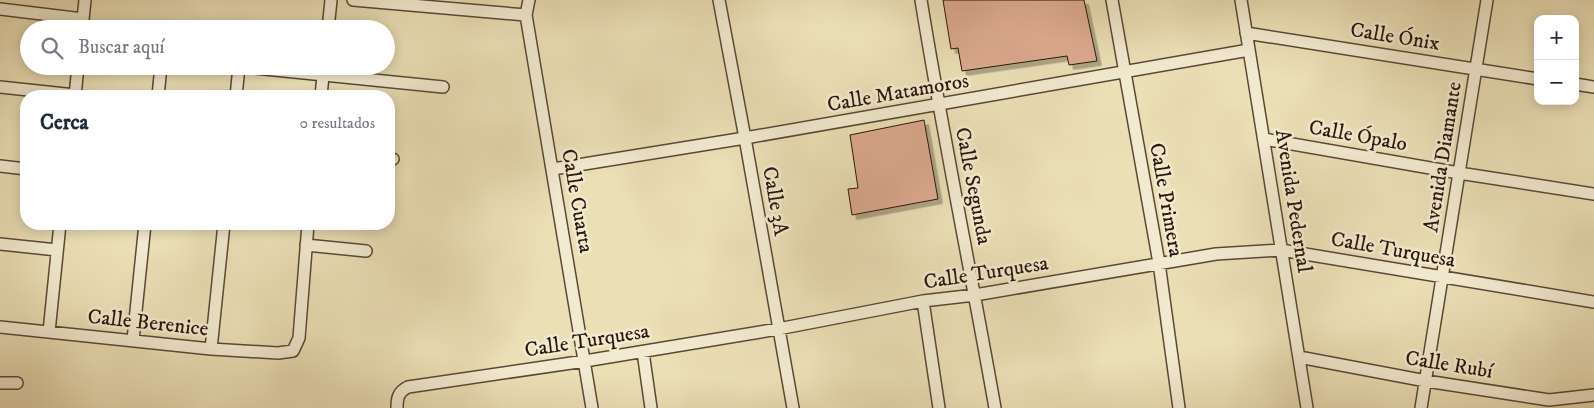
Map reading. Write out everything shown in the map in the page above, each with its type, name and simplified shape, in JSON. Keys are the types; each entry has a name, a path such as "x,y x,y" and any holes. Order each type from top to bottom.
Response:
{"street":[{"path":"82,20 85,0"},
{"path":"329,20 331,0"},
{"path":"354,0 526,15"},
{"name":"Calle Cuarta","path":"528,0 526,15 592,408"},
{"name":"Calle 3A","path":"719,0 793,408"},
{"name":"Calle Segunda","path":"921,0 938,105 995,408"},
{"name":"Calle Primera","path":"1112,0 1159,263 1179,408"},
{"name":"Avenida Pedernal","path":"1241,0 1307,408"},
{"name":"Avenida Diamante","path":"1422,408 1487,0"},
{"path":"0,9 60,20"},
{"name":"Calle Ónix","path":"1246,33 1534,78"},
{"name":"Calle Matamoros","path":"553,169 745,138 1249,50"},
{"path":"76,90 77,75"},
{"path":"158,90 159,75"},
{"path":"236,90 237,75"},
{"path":"322,90 323,75"},
{"path":"359,75 443,87"},
{"path":"1579,85 1594,87"},
{"path":"0,87 25,90"},
{"name":"Calle Ópalo","path":"1264,139 1594,194"},
{"path":"0,166 20,168"},
{"path":"49,332 59,230"},
{"path":"133,340 144,230"},
{"path":"212,348 223,230"},
{"path":"307,230 306,245 366,251"},
{"path":"0,244 57,250"},
{"name":"Calle Berenice","path":"0,327 212,348 278,353 292,351 299,338 306,245"},
{"name":"Calle Turquesa","path":"397,407 400,392 408,387 643,352 778,329 923,301 1216,254 1281,250 1594,302"},
{"path":"923,301 939,408"},
{"path":"643,352 651,408"},
{"name":"Calle Rubí","path":"1299,358 1426,381 1549,400 1594,396"},
{"path":"0,383 17,383"}],"building":[{"path":"943,0 1084,0 1097,61 1069,65 1067,56 962,71 958,48 951,49"},
{"path":"924,120 938,199 852,215 848,189 858,188 850,135"}]}
